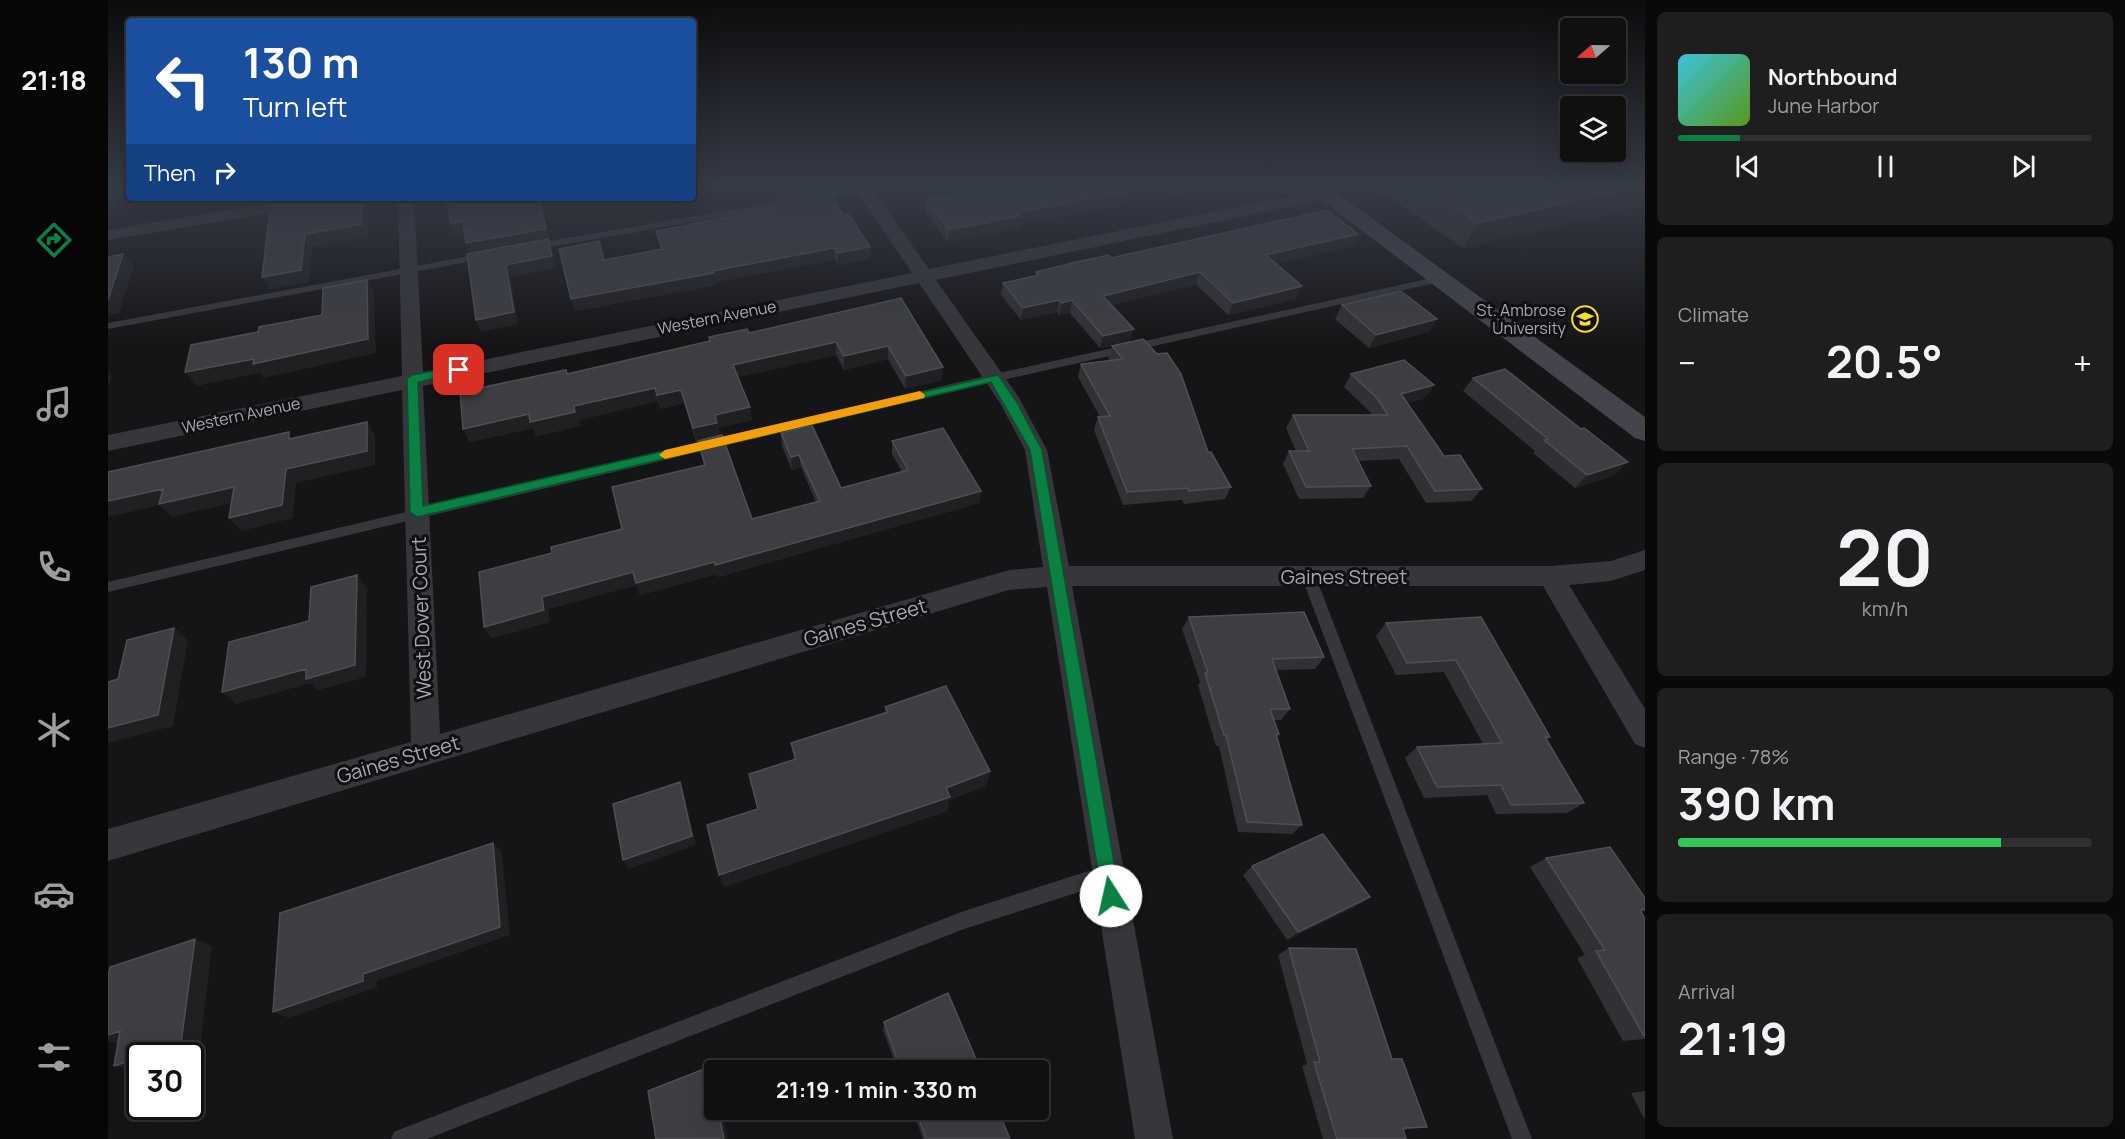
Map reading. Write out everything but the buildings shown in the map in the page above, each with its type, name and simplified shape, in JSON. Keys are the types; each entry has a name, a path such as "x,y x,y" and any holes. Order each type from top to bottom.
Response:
{"street":[{"name":"West Dover Court","path":"408,238 426,751"},
{"path":"902,238 924,275 1010,401 1036,450 1154,1139"},
{"name":"Western Avenue","path":"108,443 1093,238"},
{"path":"1386,238 1645,431"},
{"name":"Gaines Street","path":"108,845 1009,580 1057,576 1550,576 1611,571 1645,560"},
{"path":"1550,576 1563,603 1645,735"}],"lane":[{"path":"525,249 585,238"},
{"path":"108,326 502,253"},
{"path":"108,587 417,512 994,378 1441,279"},
{"path":"1308,575 1522,1139"},
{"path":"401,1139 964,920 1107,874"}],"slow traffic":[{"path":"665,455 920,395"}],"place":[{"name":"St. Ambrose University","path":"1585,319"}],"route":[{"path":"459,370 412,379 417,512 994,378 1010,401 1036,450 1111,896"}]}
